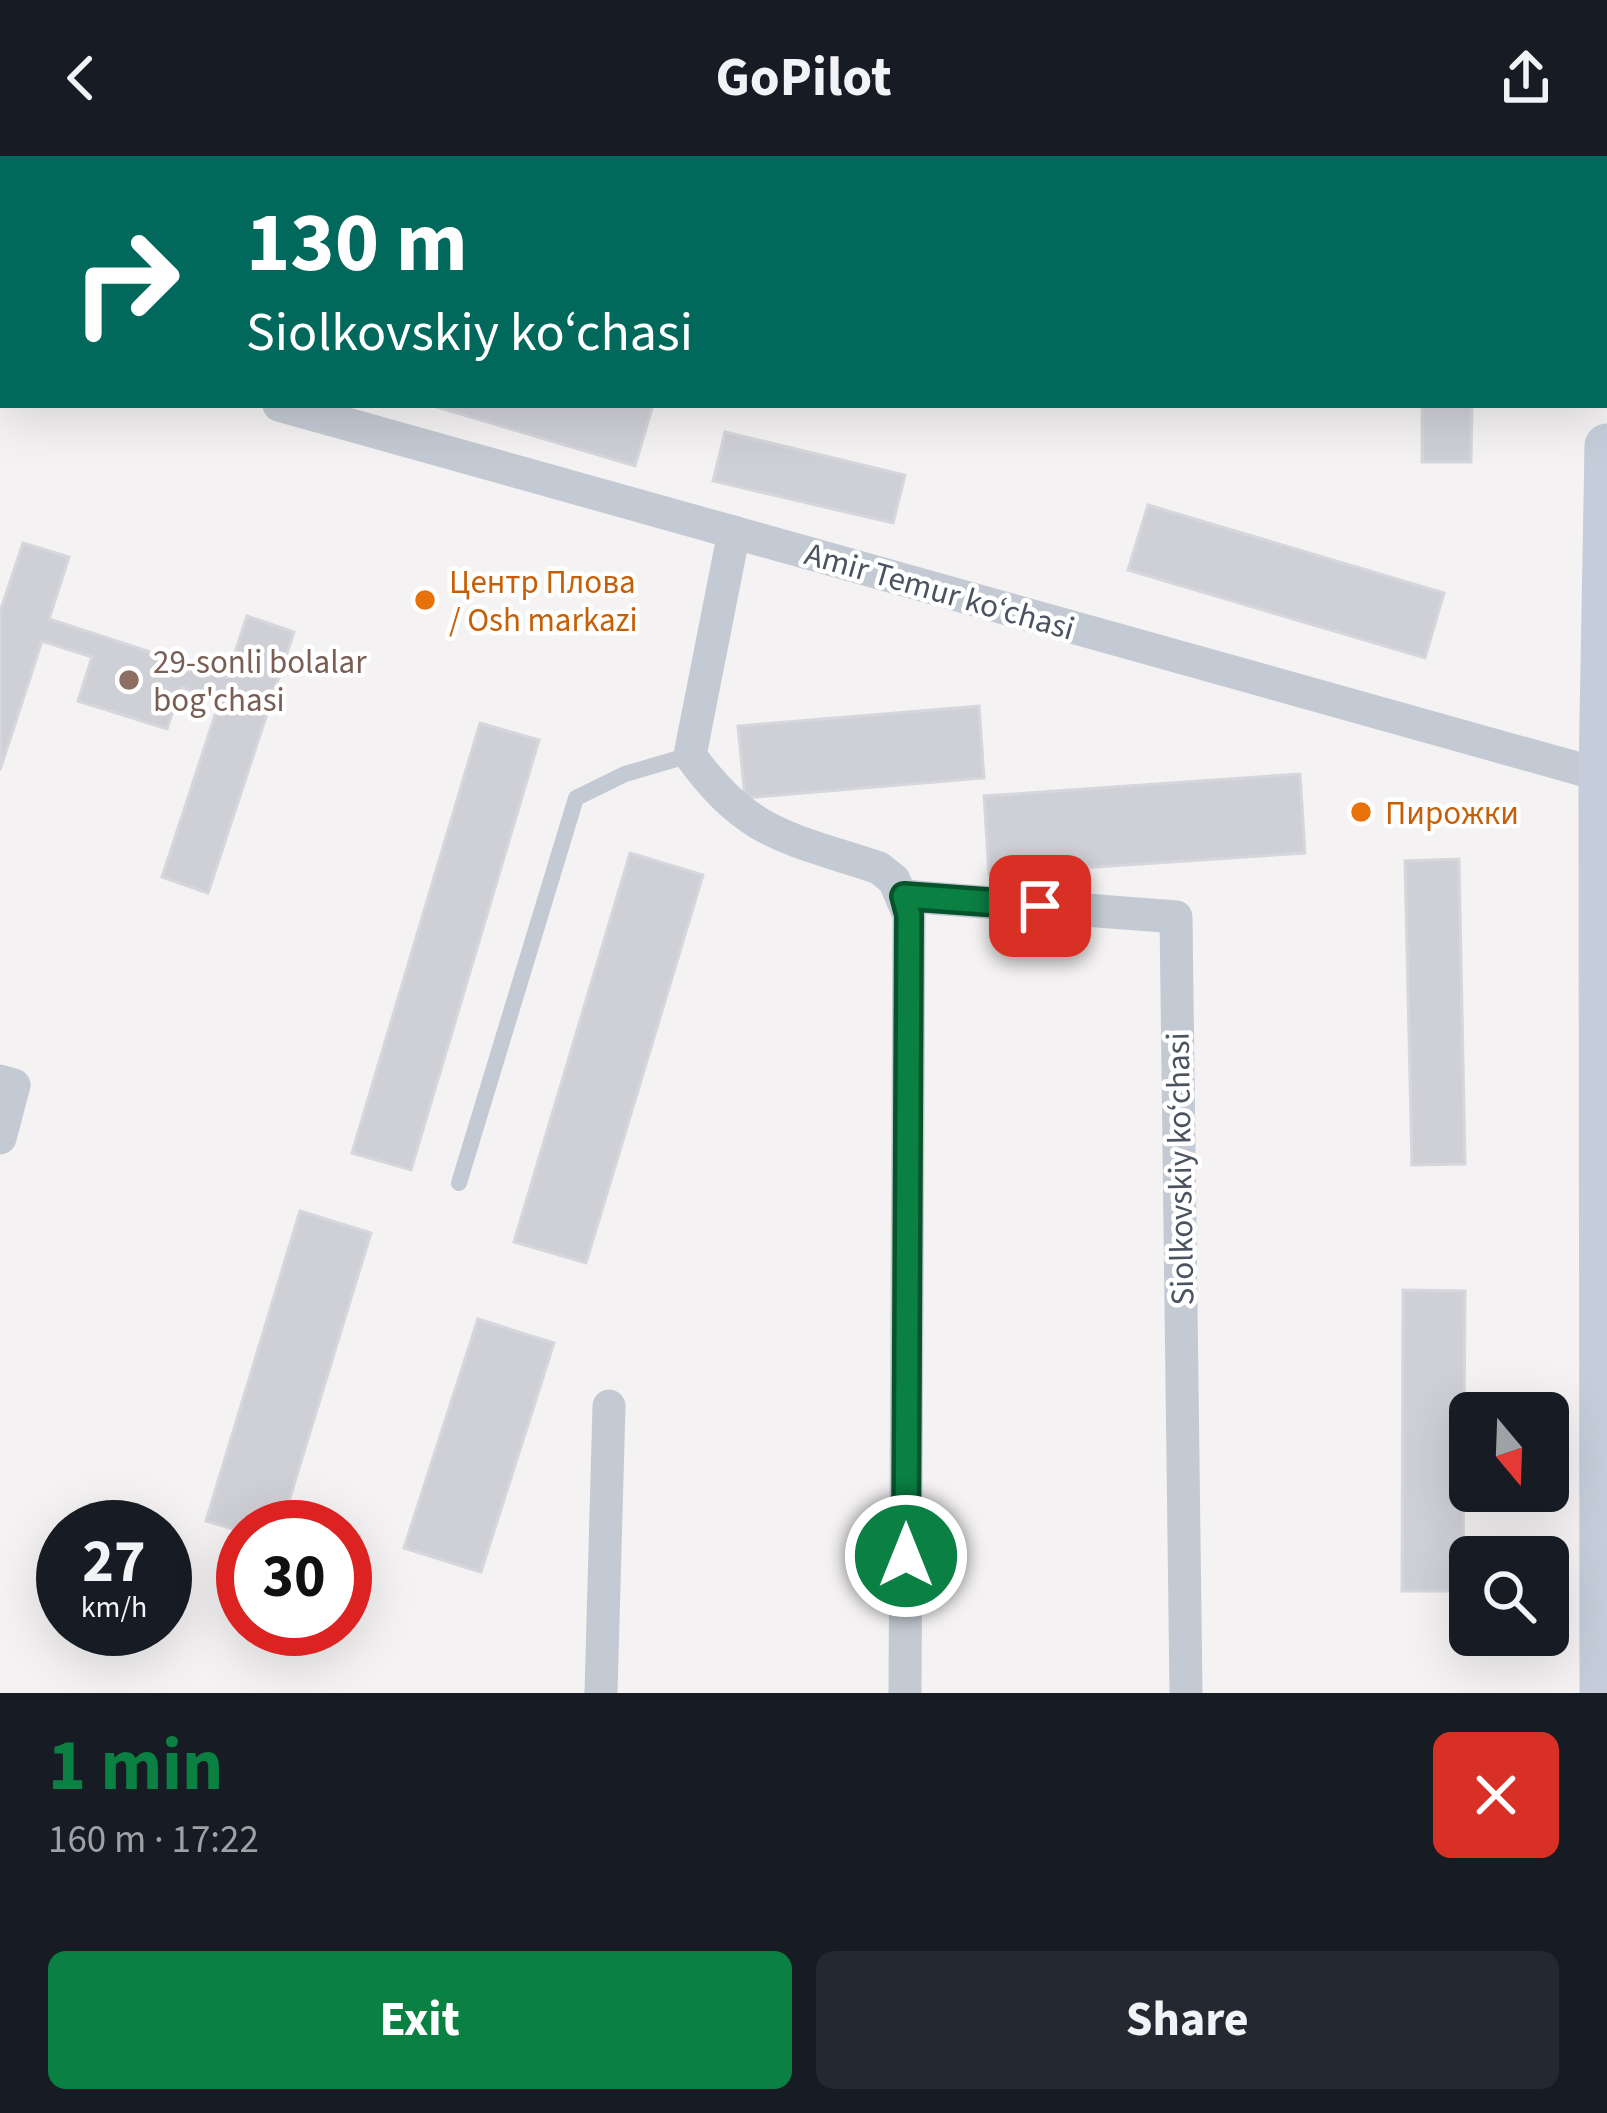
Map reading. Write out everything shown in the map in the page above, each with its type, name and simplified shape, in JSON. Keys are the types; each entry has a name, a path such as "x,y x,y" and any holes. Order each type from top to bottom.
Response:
{"main road":[{"path":"1604,1664 1601,775 1607,446"}],"street":[{"name":"Amir Temur ko‘chasi","path":"289,408 1601,775"},
{"path":"734,532 690,755 714,789 761,828 879,868 894,880 909,915 905,1693"},
{"name":"Siolkovskiy ko‘chasi","path":"904,896 1176,917 1186,1693"},
{"path":"0,1081 14,1085 0,1138"},
{"path":"601,1693 610,1406"}],"lane":[{"path":"459,1183 576,798 625,774 690,755"}],"building":[{"path":"440,408 652,408 635,466"},
{"path":"1422,408 1472,408 1471,462 1422,462"},
{"path":"725,432 905,475 893,523 713,481"},
{"path":"1148,505 1444,593 1425,658 1128,570"},
{"path":"23,543 69,557 49,619 227,677 247,616 294,632 208,893 162,877 220,700 181,687 167,729 78,701 92,657 42,641 0,770 0,612"},
{"path":"979,706 984,778 745,798 738,726"},
{"path":"480,723 539,740 411,1170 352,1153"},
{"path":"1300,774 1305,853 989,874 984,796"},
{"path":"630,853 703,875 586,1263 514,1242"},
{"path":"1459,859 1465,1164 1412,1165 1405,861"},
{"path":"300,1211 371,1233 289,1500 216,1500 216,1524 206,1521"},
{"path":"1403,1290 1465,1291 1464,1392 1449,1392 1449,1512 1464,1512 1463,1536 1449,1536 1449,1591 1402,1591"},
{"path":"478,1319 554,1343 481,1572 404,1548"}],"place":[{"name":"Центр Плова / Osh markazi","path":"425,600"},
{"name":"29-sonli bolalar bog'chasi","path":"129,680"},
{"name":"Пирожки","path":"1361,812"}],"route":[{"path":"906,1556 909,915 904,896 1040,906"}]}
